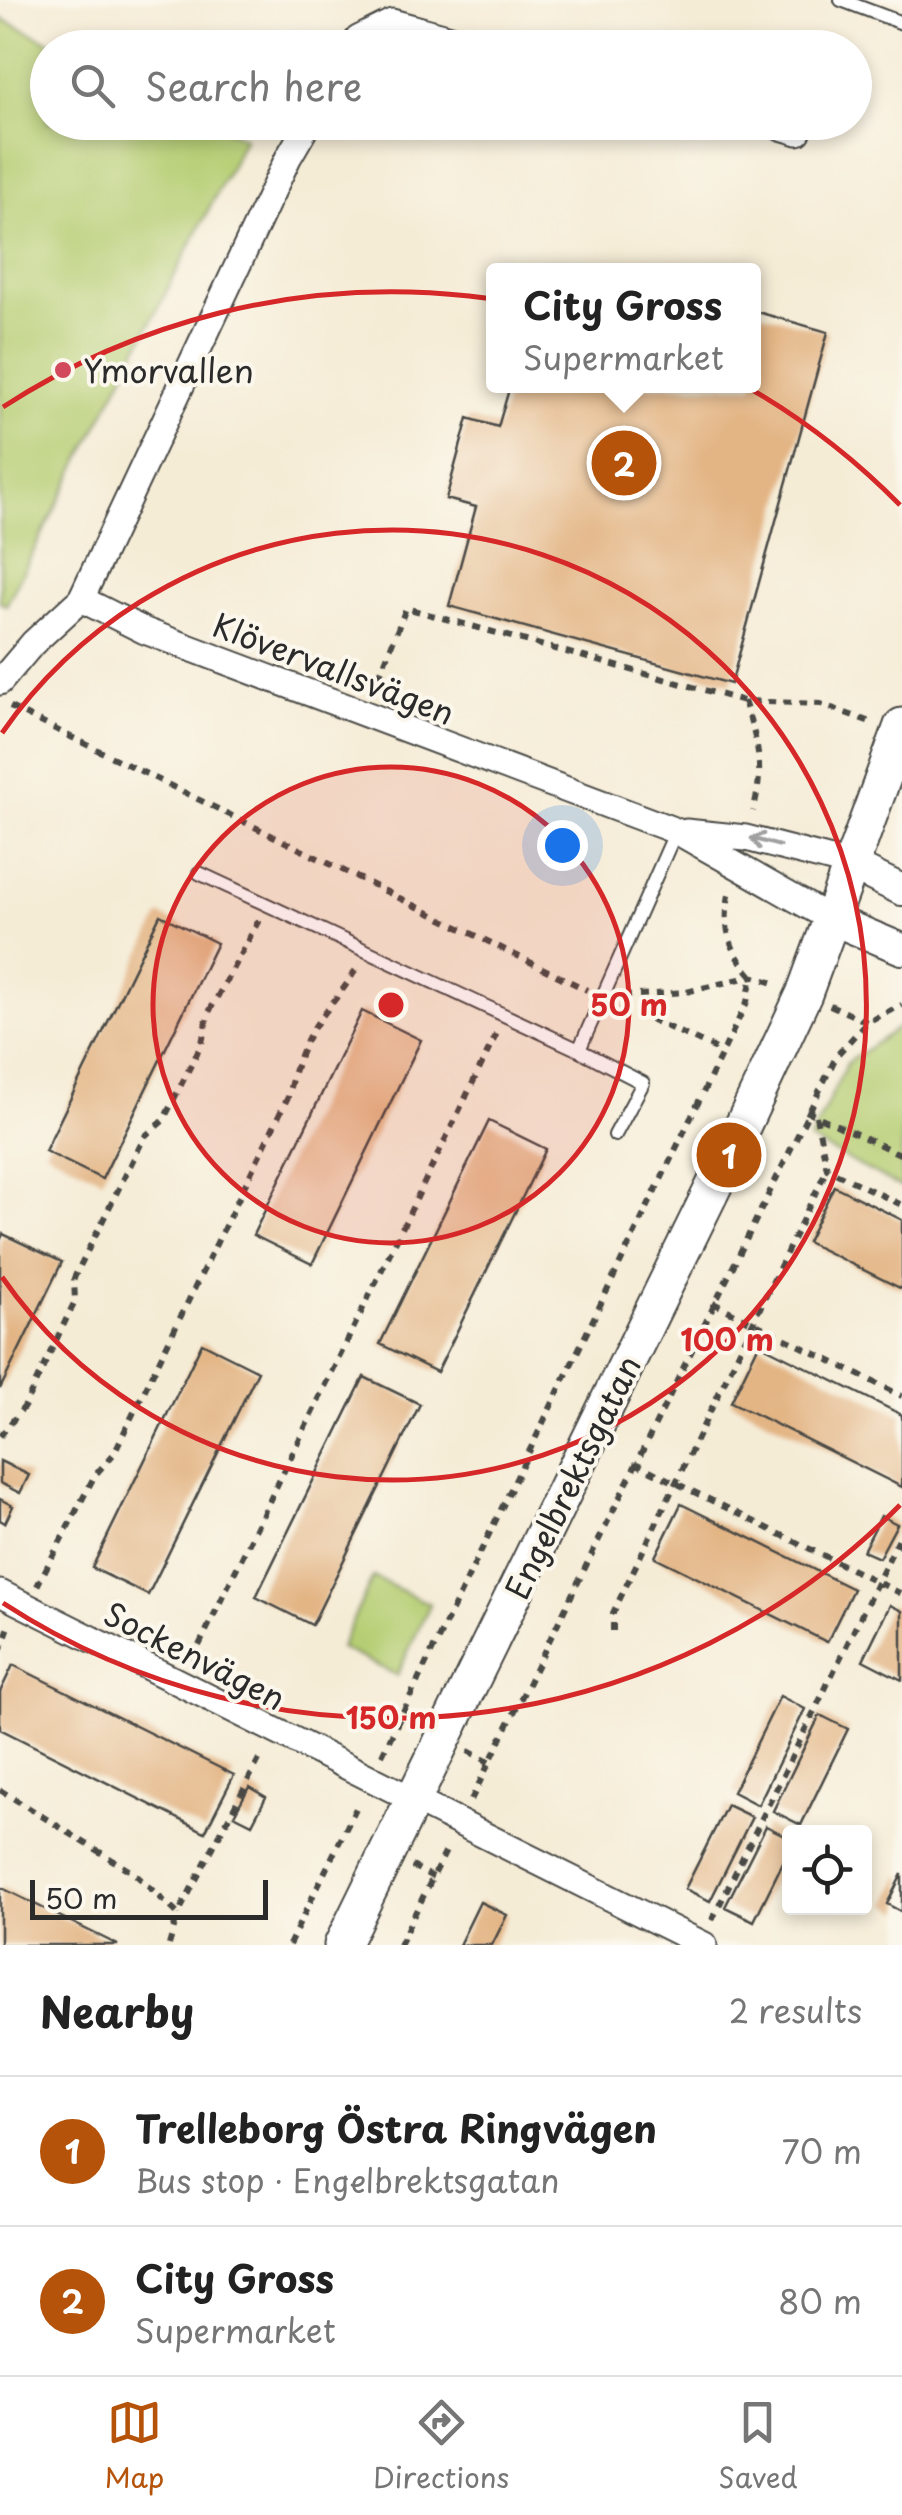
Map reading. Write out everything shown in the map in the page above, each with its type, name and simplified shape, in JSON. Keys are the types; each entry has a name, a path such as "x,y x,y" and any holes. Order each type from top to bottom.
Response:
{"main road":[{"name":"Engelbrektsgatan","path":"342,1945 730,1155 804,994 901,730"}],"street":[{"path":"376,30 392,22 421,30"},
{"path":"0,682 33,643 81,599 298,140"},
{"name":"Klövervallsvägen","path":"81,599 145,631 676,831 831,919"},
{"name":"Klövervallsvägen","path":"676,831 746,838 851,865"},
{"path":"851,865 902,890"},
{"path":"831,919 902,949"},
{"name":"Sockenvägen","path":"0,1593 702,1944"}],"lane":[{"path":"842,0 902,24"},
{"path":"578,1050 676,831"},
{"path":"199,873 644,1083 615,1136"}],"path":[{"path":"364,714 406,608 744,701 821,704 901,730"},
{"path":"744,701 758,746 762,782 746,838"},
{"path":"0,702 602,997 723,1052"},
{"path":"736,864 728,901 728,940 734,955 752,976 867,1022"},
{"path":"0,1436 24,1407 75,1301 74,1278 145,1136 163,1121 202,1043 208,1014 267,905"},
{"path":"28,1604 96,1475 113,1455 288,1096 293,1071 320,1017 342,994 364,952"},
{"path":"602,997 686,992 752,976"},
{"path":"289,1945 747,1002 752,976"},
{"path":"400,1945 806,1111 837,1054 867,1022 902,1005"},
{"path":"181,1684 506,1017"},
{"path":"806,1111 902,1155"},
{"path":"614,1630 613,1613 828,1169 816,1116"},
{"path":"828,1169 902,1205"},
{"path":"640,1223 650,1228"},
{"path":"713,1303 902,1396"},
{"path":"635,1462 902,1594"},
{"path":"702,1944 902,1532"},
{"path":"169,1945 178,1914 274,1732"},
{"path":"0,1790 134,1874 178,1914"}],"green space":[{"name":"Ymorvallen","path":"0,18 30,32 30,140 244,140 6,605 0,602"},
{"path":"902,1025 902,1188 810,1140 847,1063"},
{"path":"373,1577 430,1604 397,1675 340,1648"}],"building":[{"path":"761,313 828,332 731,684 449,606 476,507 446,499 468,418 498,427 508,393 761,393"},
{"path":"160,915 217,943 102,1179 45,1151"},
{"path":"362,1011 421,1040 312,1264 253,1235"},
{"path":"489,1121 546,1149 437,1372 380,1344"},
{"path":"834,1186 902,1220 902,1289 807,1242"},
{"path":"3,1234 62,1262 0,1389 0,1241"},
{"path":"202,1343 258,1371 148,1595 92,1568"},
{"path":"759,1344 902,1415 902,1487 731,1402"},
{"path":"364,1377 420,1404 312,1625 256,1597"},
{"path":"0,1461 29,1475 20,1493 0,1483"},
{"path":"0,1499 13,1506 5,1523 0,1520"},
{"path":"681,1504 853,1589 827,1642 655,1557"},
{"path":"881,1516 897,1524 879,1558 863,1551"},
{"path":"890,1605 902,1611 902,1680 863,1660"},
{"path":"13,1665 234,1775 205,1832 0,1729 0,1692"},
{"path":"780,1696 805,1709 758,1805 733,1792"},
{"path":"820,1715 848,1729 801,1825 773,1811"},
{"path":"249,1787 266,1797 252,1824 234,1815"},
{"path":"727,1805 752,1817 710,1901 685,1889"},
{"path":"766,1826 782,1834 782,1864 754,1921 725,1907"},
{"path":"902,1874 902,1912 887,1904"},
{"path":"0,1887 118,1945 0,1945"},
{"path":"480,1902 507,1915 492,1945 459,1945"}],"place":[{"name":"Ymorvallen","path":"63,370"},
{"name":"City Gross","path":"624,463"},
{"name":"Trelleborg Östra Ringvägen","path":"729,1155"}]}
